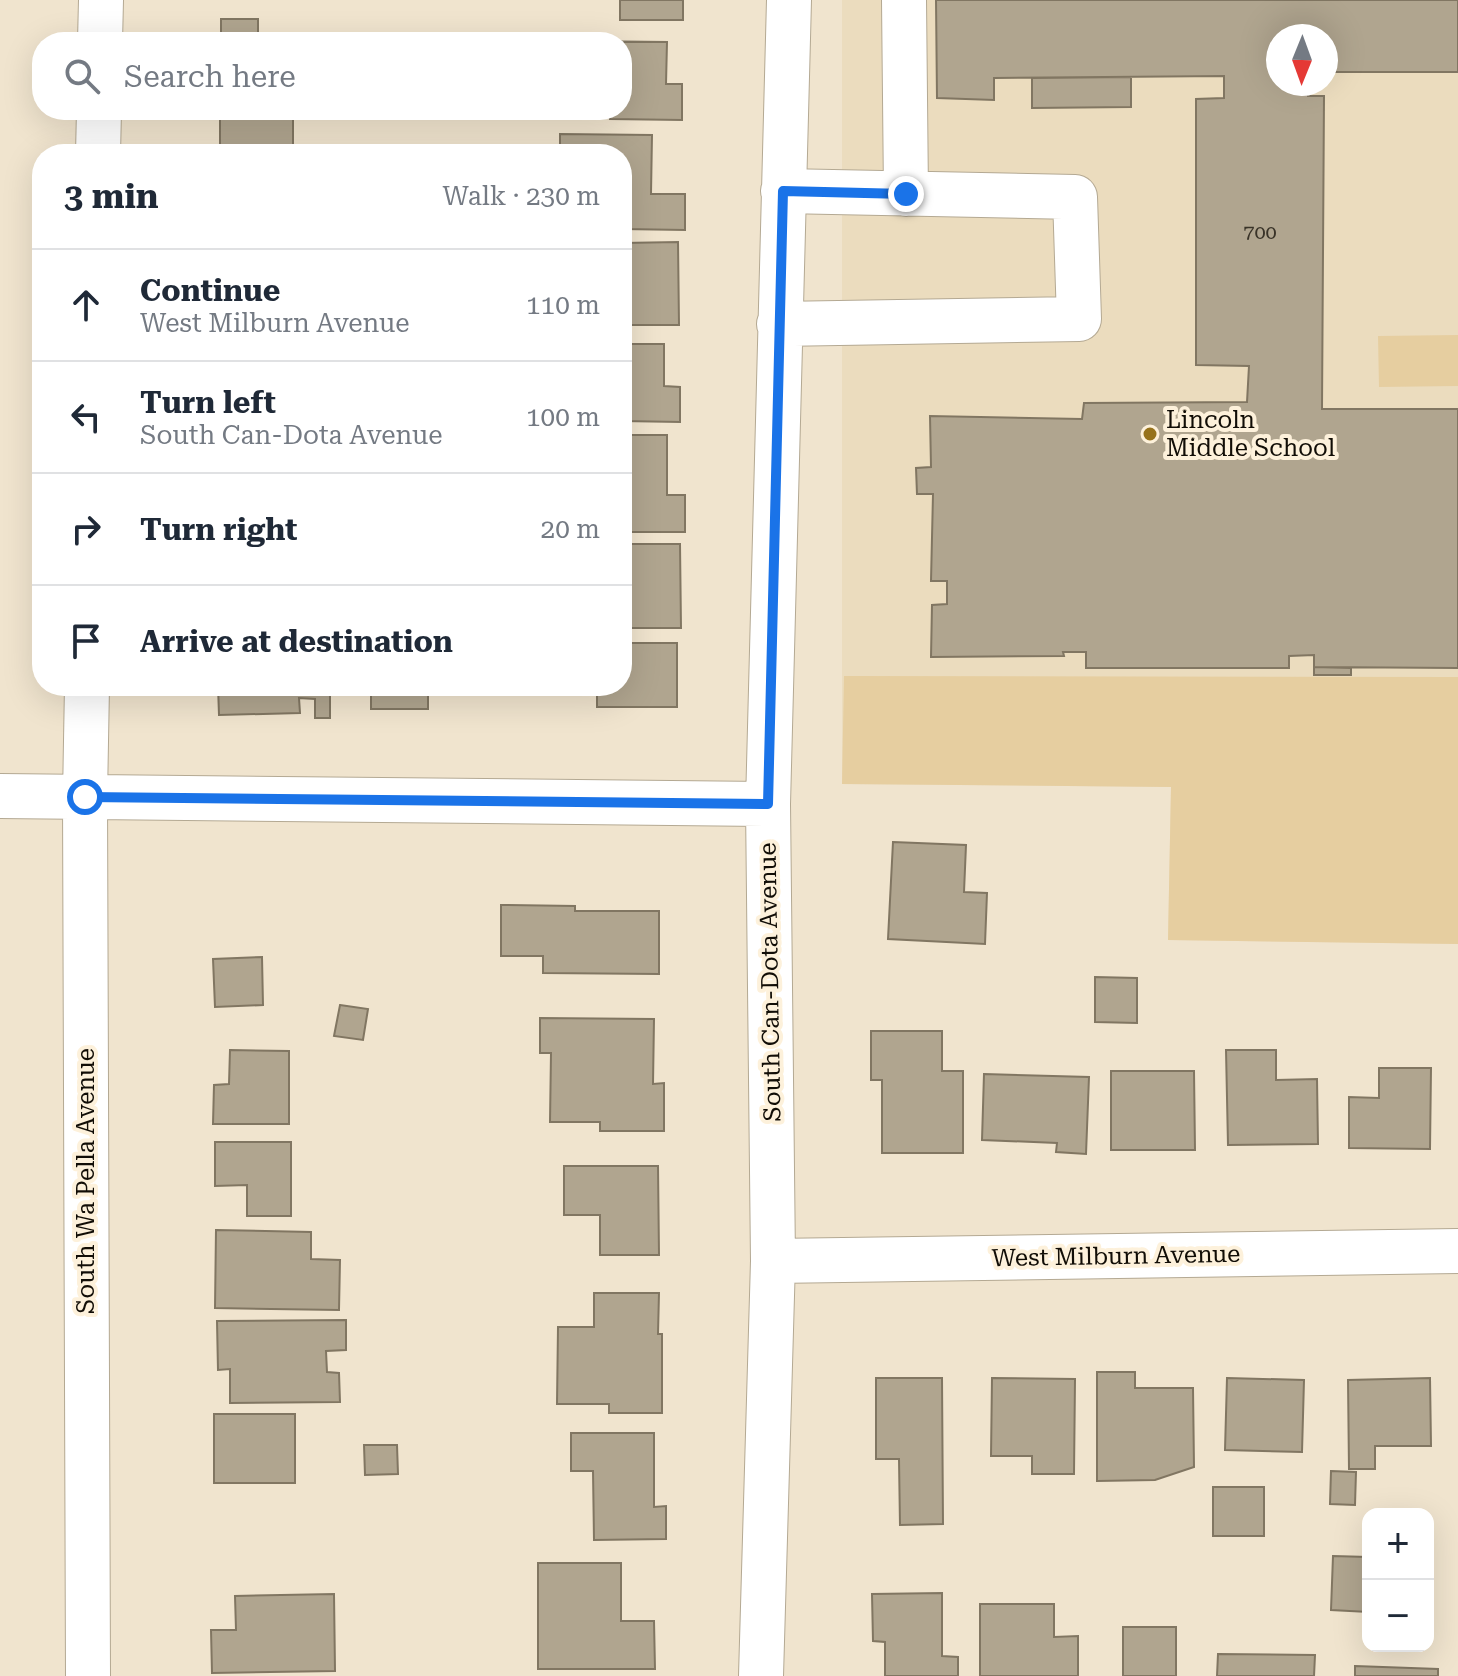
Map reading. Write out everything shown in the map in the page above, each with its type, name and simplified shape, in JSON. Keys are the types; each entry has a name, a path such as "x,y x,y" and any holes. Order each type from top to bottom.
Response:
{"street":[{"path":"100,32 101,0"},
{"name":"South Can-Dota Avenue","path":"761,1676 773,1261 768,804 789,0"},
{"path":"904,0 906,194"},
{"path":"98,144 99,120"},
{"path":"779,324 1079,319 1075,197 783,191"},
{"name":"South Wa Pella Avenue","path":"87,696 88,1676"},
{"path":"0,796 768,804"},
{"name":"West Milburn Avenue","path":"773,1261 1458,1251"}],"shaded area":[{"name":"Lincoln Middle School","path":"842,0 1458,0 1458,944 1168,940 1171,787 842,784"},
{"path":"1458,335 1458,386 1379,387 1378,336"},
{"path":"844,676 1458,677 1458,944 1168,940 1171,787 842,784"}],"building":[{"path":"620,0 683,0 683,20 620,20"},
{"name":"Lincoln Middle School","path":"936,0 1458,0 1458,72 1338,72 1338,24 1266,24 1266,96 1324,96 1322,409 1458,409 1458,668 1314,667 1314,655 1289,656 1289,668 1086,668 1086,652 1063,652 1064,656 931,657 932,605 947,604 947,581 931,581 933,494 917,494 916,468 931,467 930,416 1082,419 1084,403 1247,402 1249,366 1196,365 1196,99 1224,98 1224,76 994,78 994,100 937,98"},
{"path":"221,19 258,19 258,32 221,32"},
{"path":"632,42 667,42 666,84 682,84 682,120 632,119"},
{"path":"1131,77 1131,107 1032,108 1032,78"},
{"path":"220,120 293,120 293,144 220,144"},
{"path":"560,134 652,135 651,194 685,194 685,230 632,229 632,144 560,144"},
{"path":"678,242 679,325 632,325 632,243"},
{"path":"632,344 664,344 664,386 680,387 680,422 632,421"},
{"path":"632,435 667,435 667,495 685,495 685,532 632,532"},
{"path":"632,544 680,544 681,628 632,628"},
{"path":"632,643 677,643 677,707 597,707 597,696 632,696"},
{"path":"1314,667 1351,668 1351,675 1314,675"},
{"path":"218,696 330,696 330,718 315,718 315,699 299,698 300,713 219,715"},
{"path":"371,696 428,696 428,709 371,709"},
{"path":"893,842 966,845 964,892 987,893 985,944 888,939"},
{"path":"501,905 575,906 575,911 659,911 659,974 543,973 543,956 501,956"},
{"path":"262,957 263,1005 215,1007 213,959"},
{"path":"1095,977 1137,978 1137,1023 1095,1022"},
{"path":"340,1005 368,1009 363,1040 334,1036"},
{"path":"540,1018 654,1019 653,1084 664,1083 664,1131 600,1131 600,1122 550,1122 551,1053 540,1053"},
{"path":"871,1031 942,1031 942,1071 963,1071 963,1153 882,1153 882,1080 871,1080"},
{"path":"230,1050 289,1051 289,1124 213,1124 214,1085 229,1084"},
{"path":"1226,1050 1276,1050 1276,1080 1317,1079 1318,1144 1228,1145"},
{"path":"1379,1068 1431,1068 1430,1149 1349,1148 1349,1097 1379,1098"},
{"path":"1111,1071 1194,1071 1195,1150 1111,1150"},
{"path":"984,1074 1089,1077 1086,1154 1056,1152 1057,1143 982,1140"},
{"path":"215,1142 291,1142 291,1216 247,1216 247,1185 215,1186"},
{"path":"564,1166 658,1166 659,1255 600,1255 600,1215 564,1215"},
{"path":"216,1230 311,1232 311,1259 340,1260 339,1310 215,1308"},
{"path":"594,1293 659,1293 662,1413 609,1413 609,1404 557,1404 558,1327 594,1327"},
{"path":"346,1320 346,1350 326,1351 327,1372 339,1373 340,1402 230,1403 230,1369 218,1370 217,1321"},
{"path":"1097,1372 1135,1372 1135,1388 1193,1388 1194,1467 1155,1480 1097,1481"},
{"path":"876,1378 942,1378 943,1524 900,1525 899,1459 876,1459"},
{"path":"992,1378 1075,1379 1074,1474 1032,1474 1032,1456 991,1456"},
{"path":"1227,1378 1304,1380 1302,1452 1225,1450"},
{"path":"1430,1378 1431,1446 1375,1446 1375,1469 1349,1469 1348,1380"},
{"path":"214,1414 295,1414 295,1483 214,1483"},
{"path":"571,1433 654,1433 654,1507 666,1506 666,1539 594,1540 593,1471 571,1471"},
{"path":"364,1445 397,1445 398,1474 365,1475"},
{"path":"1331,1471 1356,1472 1355,1505 1330,1504"},
{"path":"1213,1487 1264,1487 1264,1536 1213,1536"},
{"path":"1333,1556 1362,1557 1362,1612 1331,1610"},
{"path":"538,1563 621,1563 621,1621 654,1621 655,1669 538,1669"},
{"path":"942,1593 942,1656 958,1657 958,1676 885,1676 885,1642 873,1641 872,1594"},
{"path":"334,1594 335,1671 212,1673 211,1630 236,1630 235,1596"},
{"path":"980,1604 1054,1604 1054,1637 1078,1636 1078,1676 980,1676"},
{"path":"1123,1627 1176,1627 1176,1676 1123,1676"},
{"path":"1218,1654 1315,1655 1314,1676 1217,1676"},
{"path":"1355,1666 1438,1669 1438,1676 1355,1676"}],"place":[{"name":"Lincoln Middle School","path":"1150,434"}],"route":[{"path":"85,797 768,804 783,191 906,194"}]}
